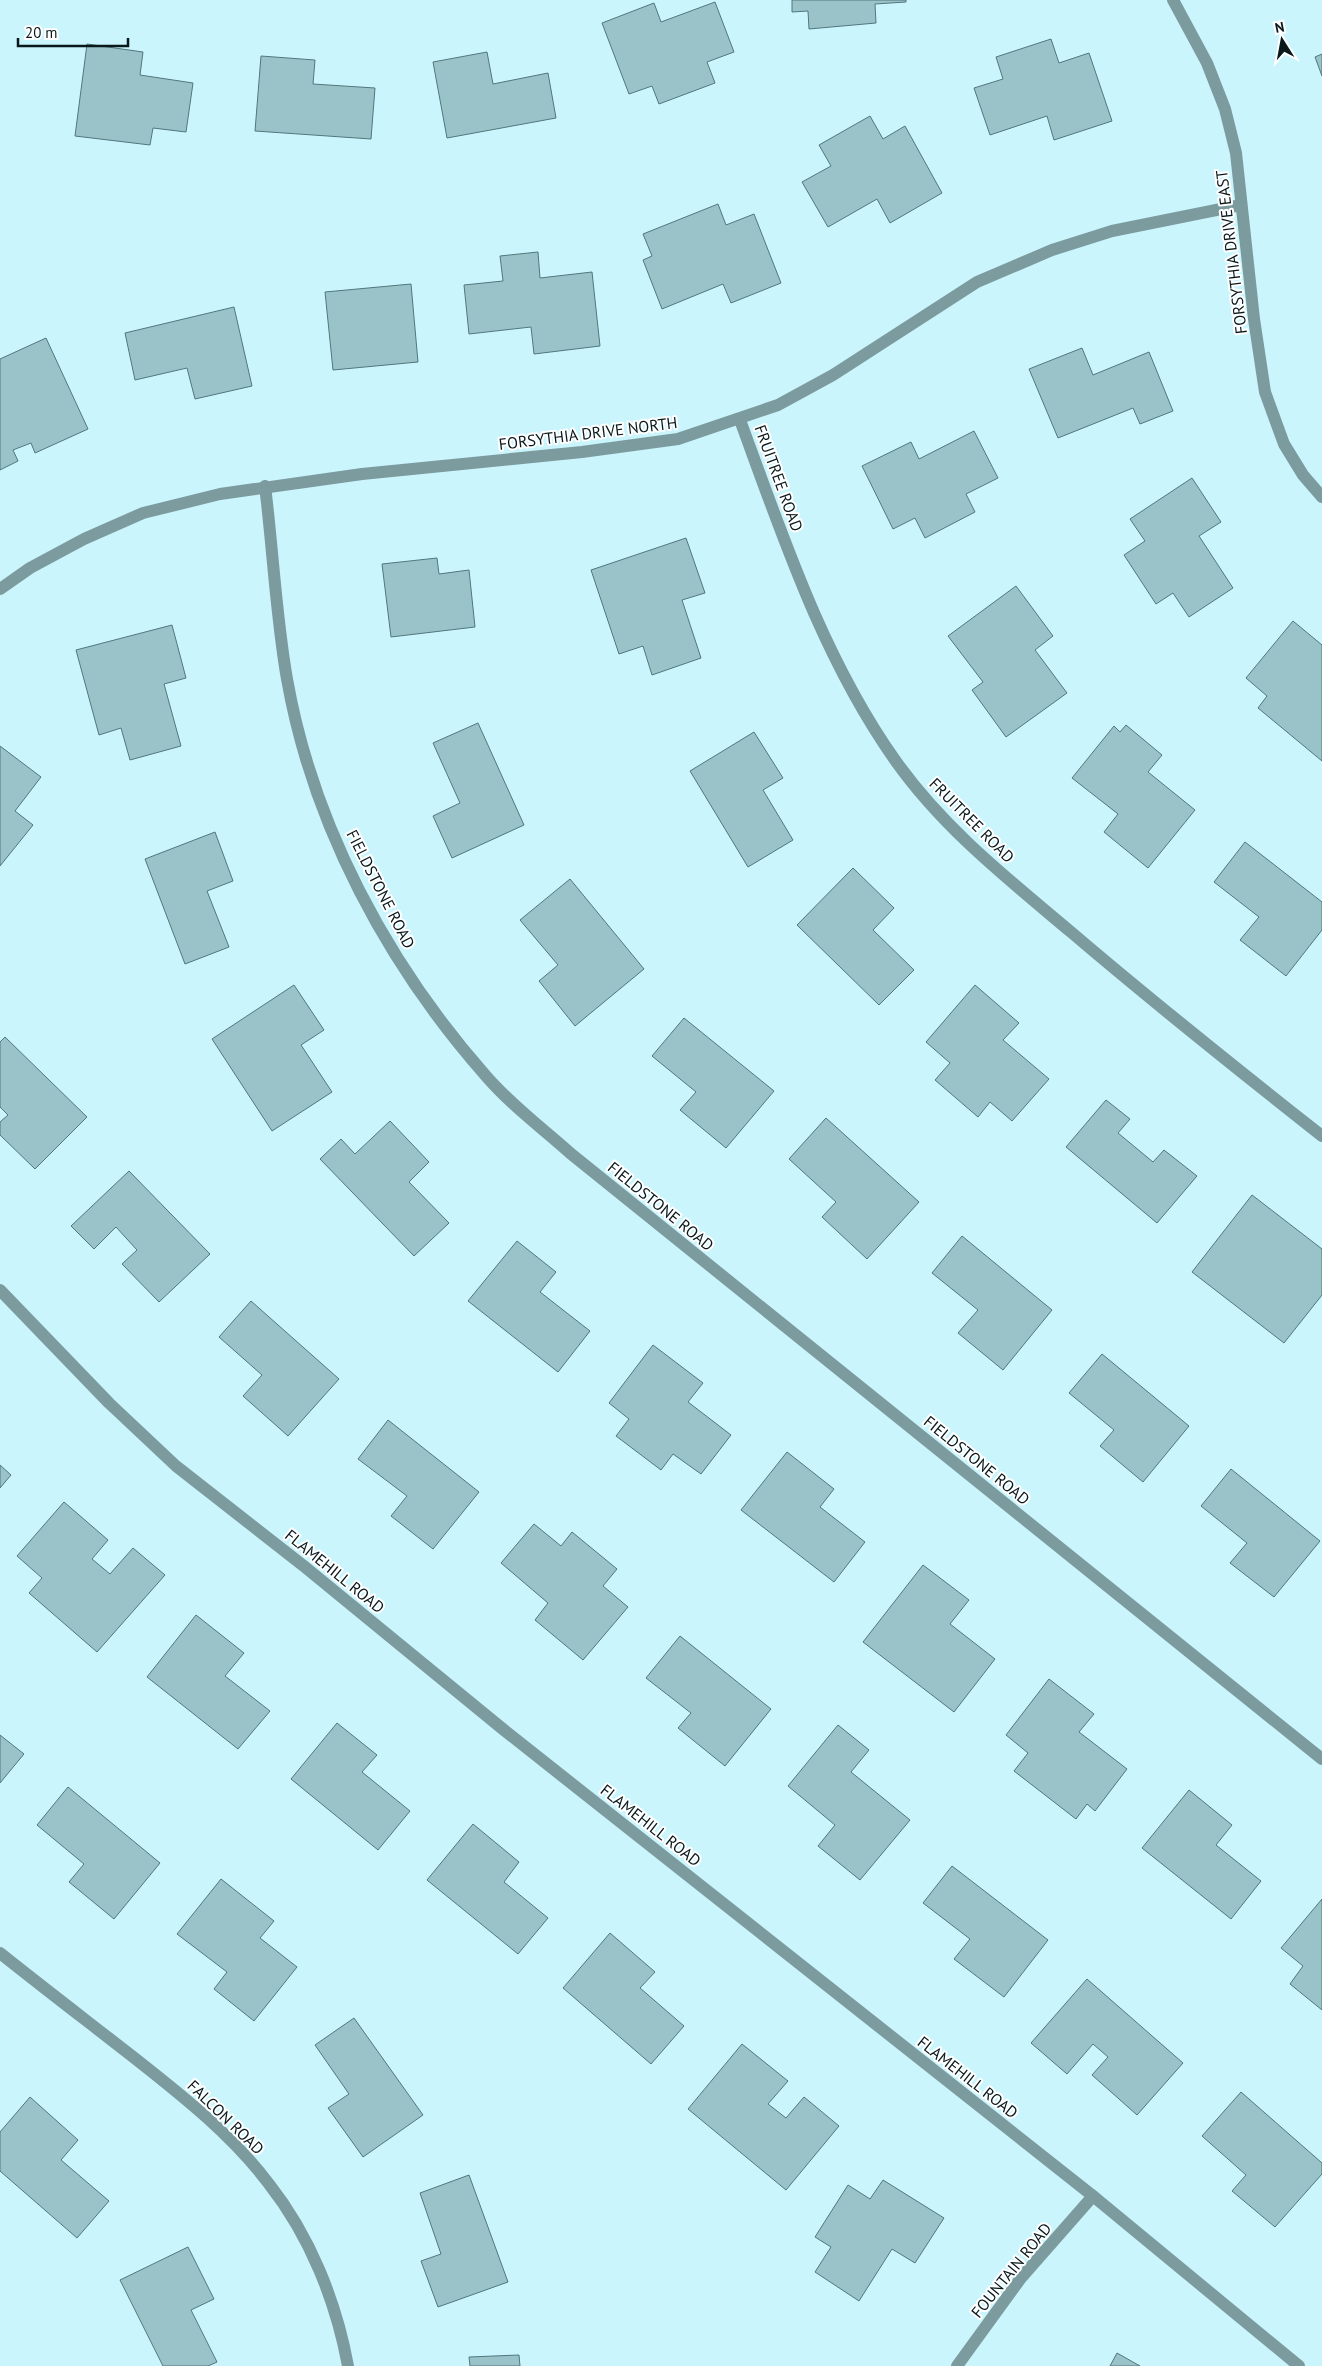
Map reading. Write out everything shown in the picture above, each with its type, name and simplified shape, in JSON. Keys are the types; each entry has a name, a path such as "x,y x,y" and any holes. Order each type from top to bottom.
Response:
{"street":[{"name":"FORSYTHIA DRIVE EAST","path":"1173,0 1206,63 1225,109 1236,153 1265,392 1284,444 1304,475 1322,497"},
{"name":"FORSYTHIA DRIVE NORTH","path":"0,589 30,568 84,539 143,513 220,494 266,486 362,474 582,452 669,441 740,420 778,405 833,375 977,282 1052,250 1112,231 1241,206"},
{"name":"FRUITREE ROAD","path":"740,420 789,553 837,664 895,760 934,809 993,867 1183,1026 1322,1136"},
{"name":"FIELDSTONE ROAD","path":"266,486 287,679 302,740 324,811 355,882 387,944 434,1013 487,1077 570,1153 1322,1759"},
{"name":"FLAMEHILL ROAD","path":"0,1290 109,1403 176,1466 305,1567 504,1730 1093,2196 1299,2366"},
{"name":"FALCON ROAD","path":"0,1953 184,2098 237,2147 270,2184 300,2231 322,2276 348,2366"},
{"name":"FOUNTAIN ROAD","path":"957,2366 1021,2278 1093,2196"}],"building":[{"path":"792,0 906,0 906,2 875,4 876,23 809,29 808,11 792,12"},
{"path":"715,2 734,52 707,62 715,83 659,104 652,86 629,94 602,23 654,3 661,22"},
{"path":"1051,39 1059,63 1089,53 1112,121 1054,140 1047,116 990,135 974,88 1003,79 996,57"},
{"path":"87,44 143,52 140,75 193,83 186,132 153,128 150,145 75,136"},
{"path":"487,52 493,84 548,73 556,118 447,138 433,62"},
{"path":"1322,54 1322,76 1315,57"},
{"path":"261,56 315,60 313,84 375,88 371,139 255,131"},
{"path":"870,116 883,139 905,126 942,193 890,223 877,199 828,227 802,182 831,166 819,145"},
{"path":"718,204 726,225 754,214 781,283 731,303 723,284 662,309 643,260 652,256 643,234"},
{"path":"538,252 540,278 592,272 600,346 534,354 531,327 469,334 464,285 503,281 500,256"},
{"path":"411,284 418,362 333,370 325,292"},
{"path":"234,307 252,386 195,399 187,368 135,380 125,333"},
{"path":"46,338 88,429 35,453 31,443 13,450 18,461 0,470 0,359"},
{"path":"1082,348 1093,375 1149,352 1173,411 1140,424 1133,408 1058,438 1029,369"},
{"path":"974,431 998,478 966,494 975,512 925,538 915,518 893,529 862,466 911,442 919,459"},
{"path":"1192,478 1221,522 1199,536 1233,588 1189,617 1173,593 1156,604 1124,555 1145,541 1130,519"},
{"path":"686,538 705,593 682,600 701,658 652,675 643,646 619,654 591,570"},
{"path":"437,558 439,574 469,570 475,627 391,637 382,564"},
{"path":"1016,586 1053,636 1035,650 1067,693 1006,737 972,690 983,682 948,636"},
{"path":"1293,621 1322,645 1322,761 1258,708 1267,696 1246,678"},
{"path":"172,625 186,678 164,684 181,746 130,760 121,728 99,735 76,650"},
{"path":"478,723 524,825 452,858 433,816 460,803 433,743"},
{"path":"1126,725 1162,755 1148,772 1195,810 1148,868 1104,832 1118,814 1072,778 1114,726 1120,732"},
{"path":"754,732 783,778 763,790 793,840 748,867 690,771"},
{"path":"0,746 41,777 15,811 33,825 0,866"},
{"path":"215,832 233,881 207,891 229,947 185,964 145,859"},
{"path":"1245,842 1322,902 1322,930 1286,976 1240,940 1259,917 1214,882"},
{"path":"853,868 894,908 873,930 914,970 879,1005 797,925"},
{"path":"570,879 644,969 575,1026 539,981 558,965 520,920"},
{"path":"294,985 324,1030 301,1045 332,1092 272,1131 212,1039"},
{"path":"975,985 1019,1023 1003,1040 1049,1079 1012,1121 990,1102 978,1117 935,1080 950,1063 926,1042"},
{"path":"684,1018 774,1091 726,1148 680,1110 696,1092 652,1056"},
{"path":"5,1037 87,1117 35,1169 0,1135 0,1122 8,1115 0,1107 0,1042"},
{"path":"1106,1100 1130,1119 1118,1133 1153,1162 1164,1150 1197,1176 1157,1223 1066,1147"},
{"path":"826,1118 919,1202 867,1259 822,1217 836,1202 789,1159"},
{"path":"390,1121 429,1162 409,1182 449,1223 414,1256 320,1159 341,1139 355,1154"},
{"path":"129,1171 210,1254 159,1302 122,1264 137,1250 116,1227 94,1249 71,1226"},
{"path":"1252,1195 1322,1249 1322,1295 1284,1343 1192,1272"},
{"path":"962,1236 1052,1310 1003,1370 958,1333 978,1310 932,1273"},
{"path":"517,1241 556,1272 540,1292 590,1331 558,1372 468,1301"},
{"path":"251,1301 339,1379 288,1436 243,1396 262,1375 219,1337"},
{"path":"653,1345 703,1383 688,1402 731,1435 701,1474 673,1454 661,1470 616,1436 629,1419 609,1403"},
{"path":"1102,1354 1189,1426 1143,1482 1100,1446 1114,1430 1069,1393"},
{"path":"388,1420 479,1492 433,1549 391,1516 407,1496 358,1459"},
{"path":"787,1452 834,1489 820,1507 865,1542 834,1582 741,1510"},
{"path":"0,1465 11,1475 0,1488"},
{"path":"1231,1469 1320,1541 1274,1597 1230,1563 1247,1543 1201,1506"},
{"path":"64,1502 108,1540 92,1559 110,1574 133,1548 165,1575 97,1652 29,1593 42,1578 17,1556"},
{"path":"534,1524 561,1546 572,1532 617,1569 603,1586 628,1607 583,1660 535,1620 548,1603 501,1563"},
{"path":"923,1565 969,1600 950,1624 995,1659 954,1712 863,1642"},
{"path":"196,1615 244,1653 225,1676 270,1711 238,1749 147,1677"},
{"path":"680,1636 771,1709 725,1766 678,1728 691,1713 646,1678"},
{"path":"1049,1679 1094,1714 1079,1732 1127,1769 1095,1811 1087,1804 1076,1819 1014,1771 1028,1753 1006,1735"},
{"path":"337,1723 377,1755 362,1772 410,1811 378,1850 291,1779"},
{"path":"838,1725 869,1750 851,1772 910,1820 860,1880 818,1846 835,1825 788,1786"},
{"path":"0,1735 24,1754 0,1783"},
{"path":"68,1787 160,1863 114,1919 69,1882 84,1864 37,1825"},
{"path":"1189,1790 1232,1825 1216,1845 1261,1881 1231,1919 1142,1848"},
{"path":"473,1824 519,1862 504,1882 548,1918 518,1954 427,1880"},
{"path":"952,1866 1048,1940 1004,1997 954,1959 970,1939 923,1903"},
{"path":"221,1879 274,1921 260,1938 297,1967 254,2021 214,1989 227,1972 177,1934"},
{"path":"1322,1899 1322,2010 1290,1984 1303,1966 1281,1948"},
{"path":"610,1933 655,1972 640,1988 684,2026 651,2064 563,1988"},
{"path":"1087,1979 1183,2063 1137,2115 1092,2075 1108,2057 1093,2044 1067,2074 1031,2043"},
{"path":"354,2018 423,2115 363,2157 328,2108 349,2094 315,2045"},
{"path":"742,2044 788,2081 768,2104 786,2118 804,2097 839,2126 786,2190 688,2109"},
{"path":"1241,2092 1322,2163 1322,2174 1275,2227 1232,2191 1246,2175 1202,2136"},
{"path":"30,2097 78,2140 61,2160 109,2201 77,2238 0,2171 0,2132"},
{"path":"469,2175 508,2282 438,2307 421,2261 441,2254 420,2193"},
{"path":"883,2180 944,2218 915,2263 892,2249 859,2301 815,2272 831,2247 815,2237 848,2185 870,2199"},
{"path":"188,2247 214,2299 191,2310 217,2362 208,2366 163,2366 120,2280"},
{"path":"1117,2353 1140,2366 1110,2366"},
{"path":"519,2355 520,2366 470,2366 469,2357"}]}
